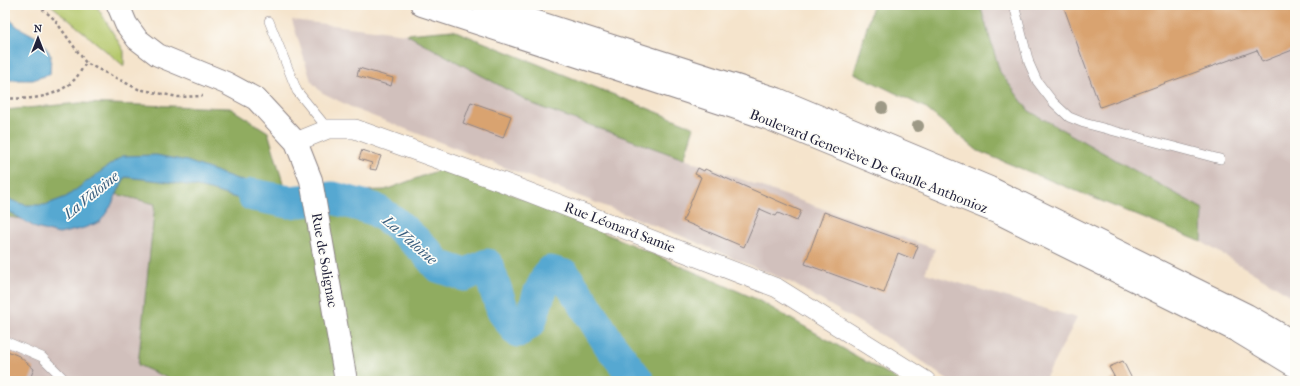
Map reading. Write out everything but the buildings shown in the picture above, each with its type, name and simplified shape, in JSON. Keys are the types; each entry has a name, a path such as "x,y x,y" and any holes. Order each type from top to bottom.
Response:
{"main road":[{"path":"118,5 126,24 137,39 158,55 226,83 256,99 296,142"},
{"name":"Boulevard Geneviève De Gaulle Anthonioz","path":"422,5 767,118 1001,214 1239,332 1295,366"},
{"name":"Boulevard Geneviève De Gaulle Anthonioz","path":"484,5 785,102 990,188 1247,315 1295,343"},
{"name":"Rue de Solignac","path":"296,142 311,180 346,381"}],"street":[{"name":"Rue Léonard Samie","path":"296,142 328,129 355,129 502,182 777,288 926,381"}],"lane":[{"path":"1014,5 1029,63 1036,81 1053,102 1070,117 1090,124 1220,159"},
{"path":"269,21 297,91 328,129"},
{"path":"5,342 42,357 66,381"}],"path":[{"path":"38,5 54,19 86,63 138,89 178,97 205,96 226,83"},
{"path":"5,98 26,99 55,94 75,79 86,63"}],"shaded area":[{"path":"980,5 1295,5 1295,298 1202,242 1203,209 1029,111 1000,72"},
{"path":"292,20 406,34 537,106 935,249 925,273 1077,318 1044,381 949,381 895,343 790,282 679,235 357,110 321,92 311,81"},
{"path":"116,194 155,204 138,365 174,381 5,381 5,215 7,217 41,221"}],"green space":[{"path":"51,5 96,5 124,51 124,66"},
{"path":"873,5 980,5 1000,72 1029,111 1203,209 1202,242 978,151 924,107 854,73"},
{"path":"453,30 694,127 684,159 537,106 406,34"},
{"path":"80,103 230,108 268,132 286,193 385,190 447,167 756,299 900,381 174,381 138,365 155,204 116,194 41,221 7,217 5,215 5,110"}],"water":[{"path":"5,15 18,27 40,39 51,55 50,74 33,80 5,80"},
{"path":"156,155 187,161 257,186 296,193 299,212 265,207 210,190 168,182 125,177 111,206 100,222 84,228 59,234 36,228 5,209 5,196 8,199 25,205 45,205 66,197 122,156"}],"waterway":[{"name":"La Valoine","path":"253,195 289,202 333,198 374,209 394,222 425,250 438,266 465,275 487,265 503,311 518,331 530,322 539,294 550,272 565,276 610,345 638,381"}]}
